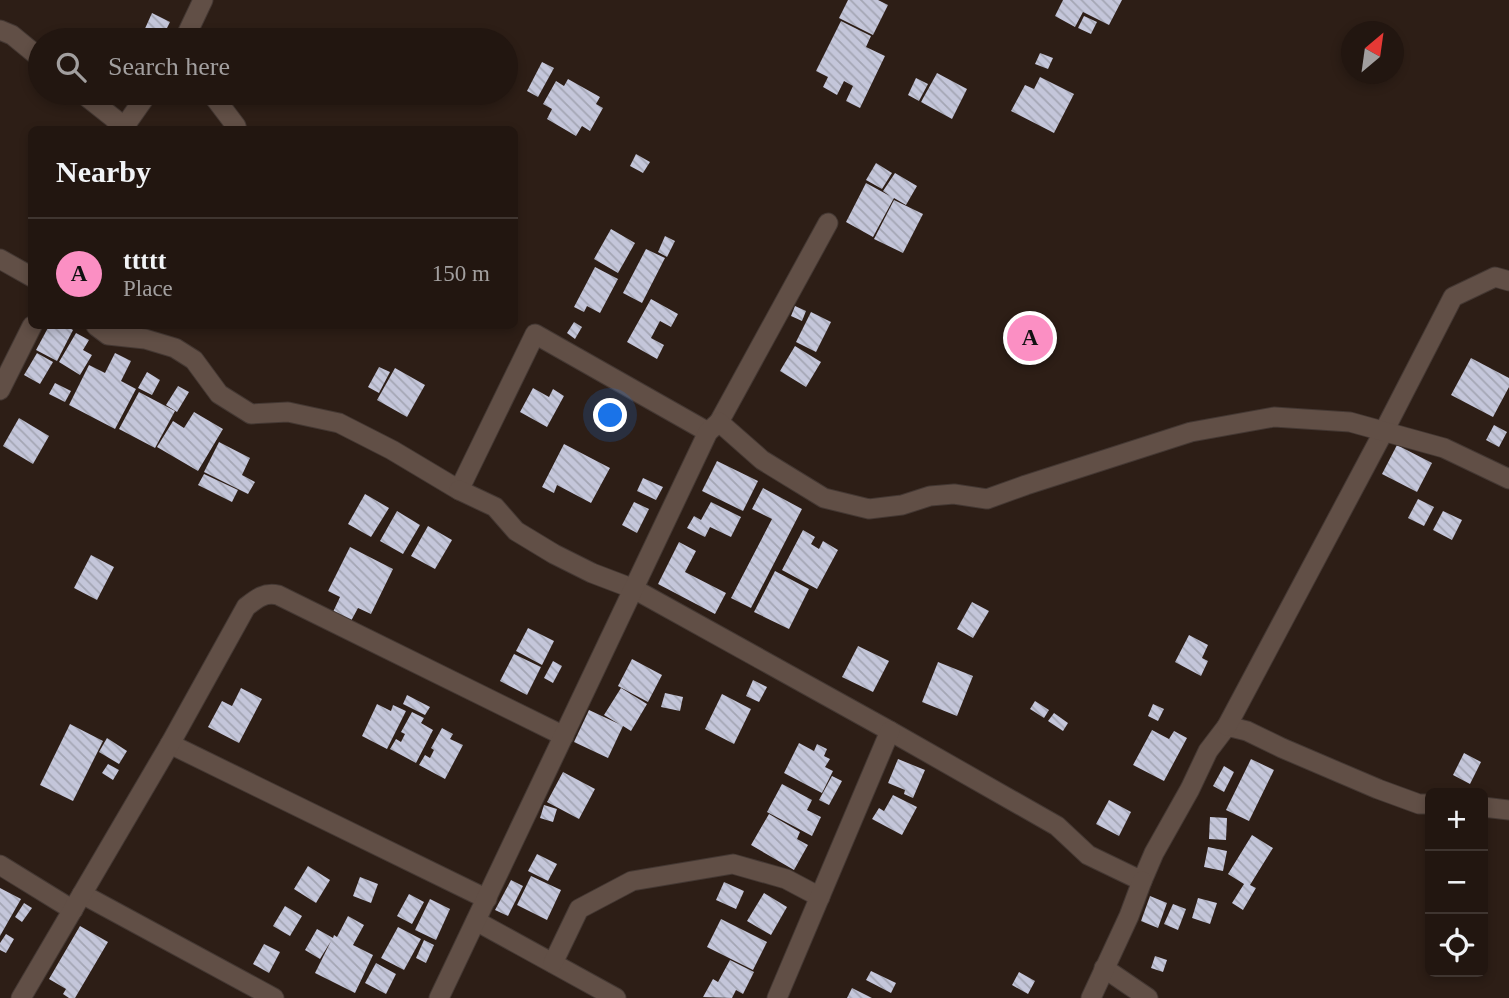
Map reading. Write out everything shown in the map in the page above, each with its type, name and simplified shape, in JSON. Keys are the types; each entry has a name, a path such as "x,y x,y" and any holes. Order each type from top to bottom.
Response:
{"street":[{"path":"190,28 203,0"},
{"path":"0,30 12,35 28,48"},
{"path":"97,105 116,120 118,126"},
{"path":"123,126 139,105"},
{"path":"220,105 236,126"},
{"path":"439,998 714,427 828,223"},
{"path":"0,259 28,275"},
{"path":"1091,998 1129,916 1154,853 1208,751 1227,726 1453,297 1495,277 1509,281"},
{"path":"0,390 30,329"},
{"path":"100,329 108,335 149,332 194,360 219,394 251,414 288,412 339,423 392,450 495,507 516,531 554,554 592,573 634,589 890,731 1057,826 1088,855 1142,881"},
{"path":"459,489 535,334 714,427 824,498 869,509 902,505 930,496 954,494 988,499 1191,432 1274,417 1350,422 1444,448 1509,479"},
{"path":"21,998 170,744 246,607 259,597 270,593 278,595 564,736"},
{"path":"1227,726 1247,731 1378,789 1425,804"},
{"path":"777,998 890,731"},
{"path":"170,744 487,899"},
{"path":"1488,808 1509,810"},
{"path":"553,963 579,909 632,881 733,863 786,879 820,897"},
{"path":"0,864 274,998"},
{"path":"477,921 615,998"},
{"path":"1104,968 1148,998"}],"building":[{"path":"848,0 878,0 888,5 873,35 839,18"},
{"path":"1063,0 1122,0 1109,25 1083,12 1075,27 1055,16"},
{"path":"152,13 170,22 167,28 145,28"},
{"path":"1084,16 1097,22 1091,34 1078,28"},
{"path":"841,21 871,36 866,47 885,56 860,108 846,101 853,86 844,81 837,95 823,87 828,77 816,71"},
{"path":"1040,53 1053,58 1048,69 1035,64"},
{"path":"542,62 554,68 538,97 527,91"},
{"path":"937,73 967,89 952,119 921,102"},
{"path":"1040,77 1074,94 1054,133 1011,111 1025,85 1034,89"},
{"path":"916,78 928,84 919,101 908,95"},
{"path":"568,79 600,97 596,104 603,108 590,131 582,126 576,136 547,119 552,109 543,104 556,81 564,86"},
{"path":"636,154 650,162 643,173 630,166"},
{"path":"876,163 892,173 882,189 866,180"},
{"path":"895,173 917,186 906,205 894,198 873,237 846,222 866,183 890,196 883,191"},
{"path":"894,200 923,214 903,253 874,239"},
{"path":"611,229 635,243 618,273 594,259"},
{"path":"665,236 675,241 667,257 658,252"},
{"path":"646,249 665,258 642,303 623,293"},
{"path":"595,267 618,279 600,313 587,306 584,312 574,307"},
{"path":"651,299 678,314 671,327 660,321 651,338 664,345 657,359 627,342"},
{"path":"795,306 806,311 802,321 791,316"},
{"path":"811,312 831,322 816,352 796,342"},
{"path":"574,322 582,327 575,339 567,333"},
{"path":"47,329 73,330 57,361 36,350"},
{"path":"76,333 89,340 83,350 92,355 80,375 59,362"},
{"path":"795,346 821,362 806,387 780,371"},
{"path":"37,353 53,362 40,384 24,375"},
{"path":"115,353 131,361 121,381 136,389 115,429 69,405 89,365 105,373"},
{"path":"1471,358 1509,378 1509,387 1493,417 1451,395"},
{"path":"379,367 390,372 379,393 368,387"},
{"path":"395,368 425,385 407,417 377,400"},
{"path":"147,372 160,380 152,395 138,388"},
{"path":"55,383 71,391 65,402 49,394"},
{"path":"178,386 189,392 177,412 166,405"},
{"path":"533,388 549,397 553,389 564,396 547,427 520,412"},
{"path":"139,392 175,411 155,448 119,429"},
{"path":"194,412 223,429 198,471 157,447 173,421 184,428"},
{"path":"19,418 49,436 33,464 3,446"},
{"path":"1494,425 1507,432 1499,447 1486,440"},
{"path":"219,442 250,458 242,475 255,482 248,494 204,472"},
{"path":"564,444 610,468 591,503 557,485 554,493 542,487"},
{"path":"1397,445 1432,463 1417,492 1382,474"},
{"path":"717,461 758,481 743,511 702,491"},
{"path":"204,474 238,490 232,502 198,485"},
{"path":"643,478 663,487 656,500 637,491"},
{"path":"763,488 802,509 751,608 731,598 772,519 752,509"},
{"path":"365,494 389,508 371,537 348,524"},
{"path":"1418,499 1434,507 1424,526 1408,518"},
{"path":"634,502 649,509 637,533 622,525"},
{"path":"711,502 741,517 731,537 710,527 705,537 687,528 694,516 701,520"},
{"path":"397,511 420,525 403,554 380,541"},
{"path":"1443,511 1462,520 1452,540 1433,530"},
{"path":"428,526 452,540 435,569 411,556"},
{"path":"803,530 815,537 811,544 819,549 823,541 838,550 817,589 782,570"},
{"path":"679,542 696,551 685,572 726,593 715,614 658,584"},
{"path":"350,547 393,569 371,614 358,608 351,621 333,612 340,597 328,591"},
{"path":"91,555 114,567 97,600 74,588"},
{"path":"775,571 809,589 789,629 754,612"},
{"path":"972,602 989,611 973,638 957,629"},
{"path":"528,628 554,641 542,665 516,651"},
{"path":"1189,635 1208,645 1202,658 1208,661 1201,676 1175,662"},
{"path":"858,646 889,661 873,692 842,677"},
{"path":"514,654 541,667 527,695 500,681"},
{"path":"632,659 662,675 648,702 618,686"},
{"path":"553,661 562,666 553,683 544,678"},
{"path":"938,662 973,676 957,716 922,702"},
{"path":"753,680 767,687 759,702 746,696"},
{"path":"241,688 262,699 239,743 208,727 222,701 232,706"},
{"path":"621,688 647,704 631,731 623,726 608,758 574,742 589,710 619,724 604,715"},
{"path":"665,693 683,697 680,711 661,707"},
{"path":"722,694 751,709 734,744 705,729"},
{"path":"407,695 430,707 425,715 403,704"},
{"path":"1035,701 1049,710 1044,718 1030,709"},
{"path":"377,704 391,711 393,705 406,711 387,749 362,736"},
{"path":"1153,704 1164,709 1158,721 1148,716"},
{"path":"412,712 424,718 421,723 433,730 416,763 390,749 396,739 401,742 405,734 401,732"},
{"path":"1054,713 1068,723 1063,731 1048,721"},
{"path":"70,724 103,741 73,801 40,785"},
{"path":"442,728 453,734 450,739 463,745 445,779 419,765 425,755 430,758 434,750 431,748"},
{"path":"1152,730 1169,739 1174,731 1187,738 1164,781 1133,765"},
{"path":"107,738 127,751 119,764 99,752"},
{"path":"799,743 814,751 817,744 827,749 824,756 830,759 825,767 833,771 822,793 784,773"},
{"path":"1464,753 1481,762 1470,784 1453,775"},
{"path":"898,759 925,770 913,798 904,794 905,790 888,783"},
{"path":"1251,759 1274,770 1249,821 1226,810"},
{"path":"108,764 119,770 113,780 102,773"},
{"path":"1224,766 1234,772 1224,792 1213,786"},
{"path":"563,772 595,789 579,819 547,802"},
{"path":"832,776 842,781 829,805 819,800"},
{"path":"782,784 812,800 807,810 821,817 812,836 767,812"},
{"path":"893,795 917,807 902,835 872,819 879,808 884,811"},
{"path":"1109,800 1131,812 1119,836 1096,824"},
{"path":"544,805 557,809 553,822 540,818"},
{"path":"769,814 800,832 797,839 808,845 794,870 751,845"},
{"path":"1210,817 1227,818 1226,840 1209,839"},
{"path":"1252,835 1273,848 1250,885 1256,888 1243,910 1232,903 1244,884 1228,874"},
{"path":"1208,847 1227,851 1223,871 1204,867"},
{"path":"537,854 557,864 548,881 528,871"},
{"path":"308,866 330,880 316,903 294,889"},
{"path":"531,876 561,890 547,920 517,905"},
{"path":"360,877 378,884 371,903 353,896"},
{"path":"511,880 523,886 508,916 495,910"},
{"path":"724,882 744,891 736,909 716,900"},
{"path":"0,888 21,899 0,936"},
{"path":"764,893 787,907 771,935 747,921"},
{"path":"409,894 424,902 412,924 397,916"},
{"path":"1150,896 1167,903 1158,928 1141,921"},
{"path":"1198,898 1217,903 1210,924 1192,918"},
{"path":"430,899 450,909 436,940 415,930"},
{"path":"24,903 32,908 22,922 15,917"},
{"path":"1173,904 1186,909 1178,930 1164,924"},
{"path":"285,906 302,916 290,936 273,926"},
{"path":"348,916 364,925 353,945 373,955 355,993 315,973 331,941 320,959 305,950 317,929 333,938 334,935 337,937"},
{"path":"721,919 767,942 753,970 707,947"},
{"path":"80,926 108,942 75,998 69,998 63,994 66,989 49,979"},
{"path":"398,927 421,939 404,970 381,958"},
{"path":"6,934 14,939 6,953 0,950 0,943"},
{"path":"424,940 434,945 426,963 416,958"},
{"path":"264,944 280,952 269,973 253,964"},
{"path":"1155,956 1167,960 1163,972 1151,968"},
{"path":"730,960 754,972 743,994 736,990 732,998 703,997 713,979 718,982"},
{"path":"376,963 396,974 386,994 365,983"},
{"path":"871,971 896,983 891,993 866,980"},
{"path":"1019,972 1035,981 1028,994 1012,985"},
{"path":"852,988 872,998 847,998"}],"place":[{"name":"ttttt","path":"1030,338"}]}
